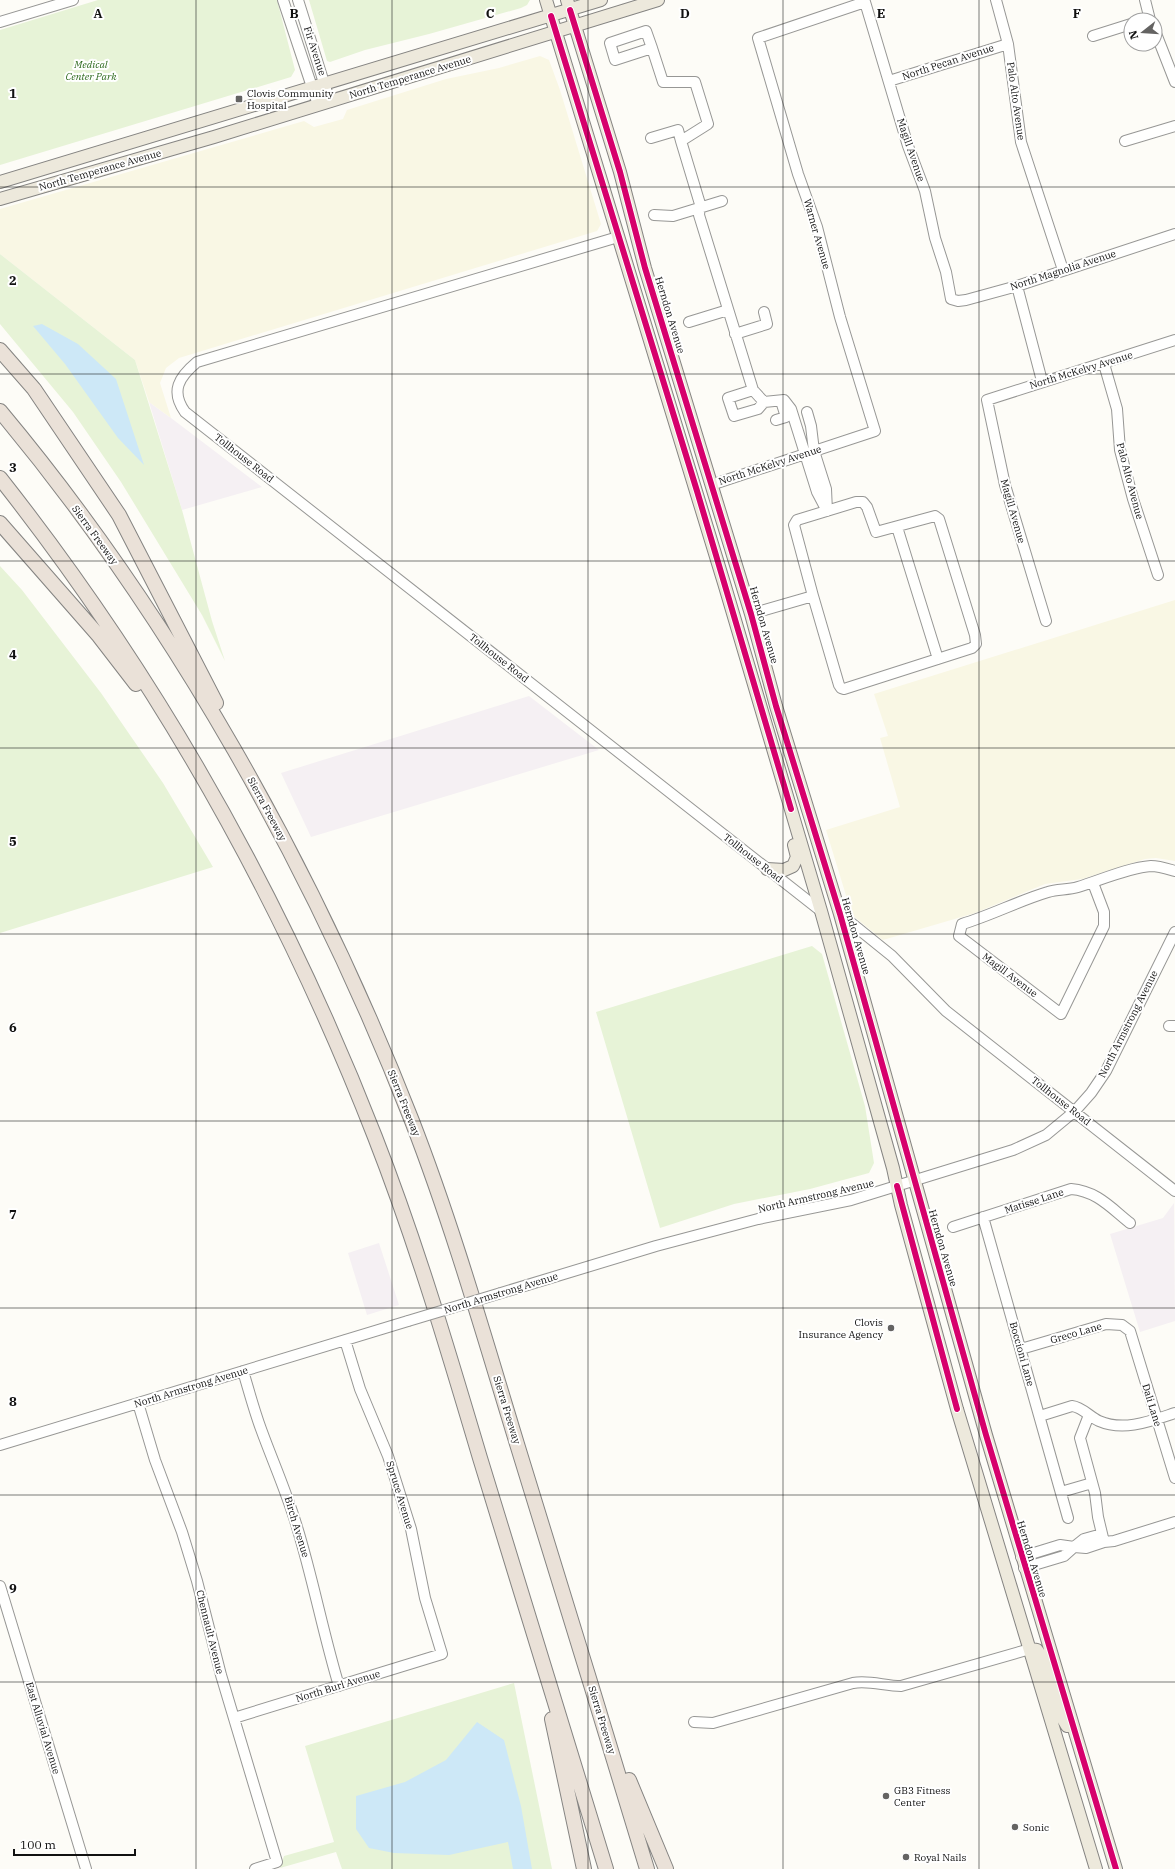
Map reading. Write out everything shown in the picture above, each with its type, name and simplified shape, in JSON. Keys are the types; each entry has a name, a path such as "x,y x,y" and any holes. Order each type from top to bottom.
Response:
{"highway":[{"path":"0,350 34,389 119,515 202,675 221,714 237,755"},
{"name":"Sierra Freeway","path":"0,411 59,486 107,551 154,621 237,755 273,818 331,935 391,1070 414,1126 456,1246 648,1869"},
{"path":"0,478 86,594 165,713 235,835 270,901 357,1092 390,1177 449,1356 606,1869"},
{"path":"0,522 99,636 127,672 235,835"},
{"path":"582,1656 625,1770 666,1869"},
{"path":"548,1677 550,1711 584,1869"}],"main road":[{"path":"546,0 697,492 791,809 821,911 965,1435 1096,1869"},
{"name":"North Temperance Avenue","path":"0,182 550,16 568,5 601,0"},
{"name":"North Temperance Avenue","path":"0,199 330,102 556,33 658,0"},
{"name":"Herndon Avenue","path":"568,5 620,172 645,268 751,614 776,706 840,914 914,1181 1023,1563 1116,1869"},
{"path":"661,374 681,417 701,478 703,481 711,485"},
{"path":"697,492 700,491 706,496 724,555 751,614"},
{"path":"767,869 784,870 793,866 798,858 787,822 791,809"},
{"path":"791,809 799,818 815,870 820,877 829,878"},
{"path":"821,911 828,916 832,923 871,1060 883,1067"},
{"path":"965,1435 991,1493 1011,1558 1019,1567 1023,1563"},
{"path":"1030,1649 1036,1650 1042,1656 1057,1709 1078,1744"}],"street":[{"path":"0,22 73,0"},
{"path":"283,0 318,105"},
{"name":"Fir Avenue","path":"298,0 330,102"},
{"name":"Palo Alto Avenue","path":"996,0 1008,44 1021,142 1063,270"},
{"path":"1145,0 1147,12"},
{"name":"Magill Avenue","path":"758,38 865,2 908,146 925,191 935,238 946,272 951,299"},
{"path":"1093,36 1123,27"},
{"name":"Warner Avenue","path":"758,38 798,174 817,227 840,317 875,431"},
{"name":"North Pecan Avenue","path":"889,81 1008,44"},
{"path":"652,48 663,82 695,82 708,124 681,141"},
{"path":"1163,51 1175,82"},
{"path":"1125,141 1175,126"},
{"path":"652,138 678,130 700,204 699,215 735,334 753,390 764,402"},
{"path":"654,215 673,216 722,201"},
{"name":"North Magnolia Avenue","path":"951,299 958,301 966,300 1017,286 1175,234"},
{"name":"Tollhouse Road","path":"618,237 197,362 184,373 177,389 179,403 186,412 821,911"},
{"path":"1017,286 1042,381"},
{"path":"689,322 728,310"},
{"path":"735,334 767,324 764,312"},
{"name":"North McKelvy Avenue","path":"986,400 1042,381 1104,364 1175,340"},
{"name":"Palo Alto Avenue","path":"1104,364 1117,409 1120,450 1133,499 1158,574"},
{"path":"753,390 728,398 734,416 758,409 764,402 782,400"},
{"path":"776,420 786,416 782,400"},
{"path":"782,400 791,409 826,489 827,511"},
{"name":"Magill Avenue","path":"986,400 1005,485 1046,621"},
{"path":"806,412 811,426 810,452"},
{"name":"North McKelvy Avenue","path":"711,485 875,431"},
{"path":"856,502 863,502 867,507 876,532 897,527 935,516 939,519 975,635 976,644 972,648 841,688 813,596 794,525 797,520 856,502"},
{"path":"897,527 938,658"},
{"path":"751,614 813,596"},
{"path":"1093,883 1152,866 1175,871"},
{"name":"Magill Avenue","path":"1093,883 1104,912 1104,926 1061,1014 959,936 962,924 988,916 1020,901 1050,891 1076,888 1093,883"},
{"name":"Tollhouse Road","path":"840,914 892,956 946,1011 1175,1191"},
{"name":"North Armstrong Avenue","path":"0,1445 656,1246 758,1219 851,1200 1029,1143 1052,1131 1075,1112 1091,1093 1106,1071 1175,932"},
{"name":"Matisse Lane","path":"953,1227 1072,1189 1092,1193 1130,1223"},
{"name":"Boccioni Lane","path":"983,1217 1068,1518"},
{"name":"Greco Lane","path":"1021,1349 1106,1324 1122,1324 1130,1331"},
{"name":"Dali Lane","path":"1130,1331 1175,1478"},
{"name":"Spruce Avenue","path":"345,1340 360,1389 388,1456 411,1529 425,1598 442,1654"},
{"name":"Birch Avenue","path":"243,1371 260,1425 284,1486 297,1527 310,1572 327,1646 339,1686"},
{"name":"Chennault Avenue","path":"138,1403 155,1460 180,1526 195,1574 218,1665 277,1862 255,1869"},
{"path":"1040,1416 1072,1406 1077,1406 1100,1421 1125,1426 1175,1413"},
{"path":"1089,1415 1080,1438 1092,1483 1103,1538"},
{"path":"1061,1492 1092,1483"},
{"path":"1023,1563 1064,1556 1074,1547 1086,1548 1103,1538 1114,1541 1175,1522"},
{"name":"East Alluvial Avenue","path":"0,1586 86,1869"},
{"path":"694,1722 714,1723 853,1683 869,1682 884,1686 901,1686 1030,1649"},
{"name":"North Burl Avenue","path":"234,1718 442,1654"}],"shaded area":[{"path":"540,56 549,60 560,90 601,224 597,231 179,358 166,368 160,383 171,418 149,402 135,360 0,254 0,209 304,121 314,127 343,119 347,110 446,79 499,68"},
{"path":"149,402 171,418 262,487 182,510"},
{"path":"1175,600 1175,861 1156,858 1145,859 1082,879 1045,884 975,913 883,940 852,915 826,830 900,807 880,738 888,736 874,694"},
{"path":"529,696 599,750 311,837 281,773"},
{"path":"1174,1203 1175,1321 1140,1332 1110,1234 1163,1218"},
{"path":"379,1243 399,1305 367,1315 348,1253"}],"green space":[{"name":"Medical Center Park","path":"98,0 277,0 295,70 291,77 0,165 0,30"},
{"path":"309,0 530,0 527,5 521,8 365,50 330,62 327,61"},
{"path":"0,254 135,360 182,510 212,621 225,661 202,615 121,482 73,412 0,324"},
{"path":"0,566 22,590 101,693 163,783 213,867 0,933"},
{"path":"812,946 822,954 865,1106 874,1163 869,1173 810,1189 734,1204 660,1228 596,1012"},
{"path":"514,1683 552,1869 342,1869 336,1852 280,1868 284,1856 334,1842 305,1746"}],"water":[{"path":"42,324 78,344 116,379 144,465 118,438 65,364 33,326"},
{"path":"477,1722 504,1740 521,1806 532,1869 513,1869 508,1842 449,1855 394,1853 369,1848 356,1829 356,1796 405,1782 446,1760"}],"cycle path":[{"path":"570,10 620,172 645,268 751,614 776,706 840,914 986,1435 1116,1869"},
{"path":"551,16 697,491 791,809"},
{"path":"897,1186 957,1409"}],"place":[{"name":"Clovis Community Hospital","path":"239,99"},
{"name":"Clovis Insurance Agency","path":"891,1328"},
{"name":"GB3 Fitness Center","path":"886,1796"},
{"name":"Sonic","path":"1015,1827"},
{"name":"Royal Nails","path":"906,1857"}]}
